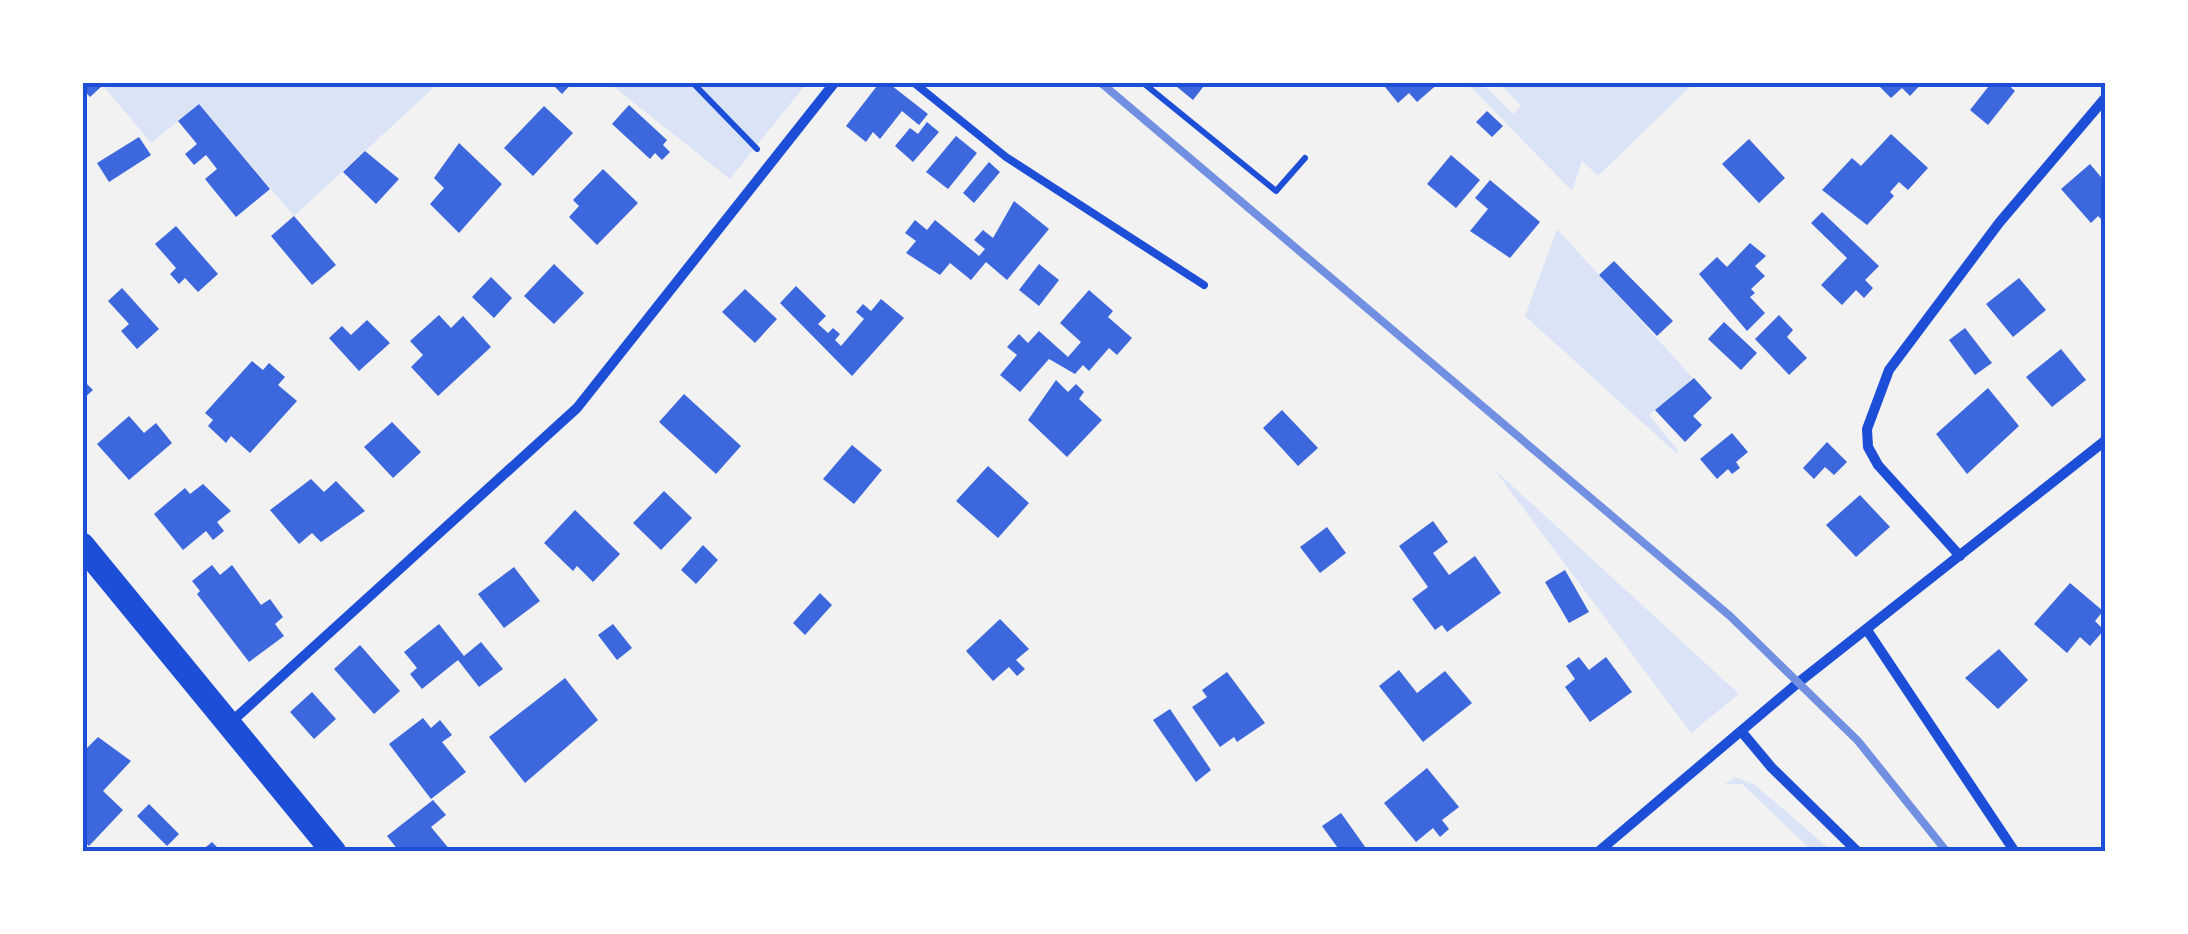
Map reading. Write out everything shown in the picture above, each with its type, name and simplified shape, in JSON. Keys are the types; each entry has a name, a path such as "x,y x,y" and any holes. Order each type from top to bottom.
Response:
{"main road":[{"path":"82,546 334,852"}],"street":[{"path":"229,724 577,408 835,82"},
{"path":"1960,556 1878,465 1868,447 1870,413 1889,370 1944,296 2056,152 2106,97"},
{"path":"1598,852 1741,732 2106,440"},
{"path":"1867,630 2016,852"},
{"path":"1741,732 1858,852"}],"lane":[{"path":"913,82 1034,176 1204,285"}],"path":[{"path":"692,82 760,152"},
{"path":"1142,82 1276,192 1305,158"},
{"path":"748,167 771,138"}],"shaded area":[{"path":"101,83 439,83 294,216 199,104 151,143"},
{"path":"609,83 807,83 730,179"},
{"path":"1467,83 1482,83 1513,114 1521,106 1499,83 1694,83 1598,176 1582,161 1572,191"},
{"path":"1557,229 1693,378 1649,415 1678,450 1676,453 1525,316"},
{"path":"1494,469 1739,694 1691,733"},
{"path":"1735,777 1755,785 1832,851 1812,851 1742,784 1725,784"}],"building":[{"path":"85,82 99,82 102,86 90,97 82,88"},
{"path":"550,82 573,82 562,94"},
{"path":"880,82 887,82 928,114 919,125 902,111 880,139 873,132 866,142 846,126"},
{"path":"1171,82 1207,82 1193,100"},
{"path":"1381,82 1440,82 1417,102 1409,93 1398,103"},
{"path":"1875,82 1923,82 1910,96 1902,88 1891,98"},
{"path":"1992,82 2005,82 2015,91 1988,125 1970,110"},
{"path":"199,104 270,189 236,217 205,179 217,169 206,155 194,165 185,154 197,144 178,121"},
{"path":"629,105 667,140 663,145 670,152 662,160 655,153 650,159 612,124"},
{"path":"544,106 573,133 533,176 504,148"},
{"path":"1487,111 1503,126 1492,137 1476,122"},
{"path":"927,122 939,132 913,162 895,146 910,128 918,134"},
{"path":"1891,134 1928,168 1908,190 1899,182 1890,192 1894,196 1867,225 1822,190 1852,158 1861,166"},
{"path":"956,136 977,153 948,189 926,172"},
{"path":"139,137 151,155 109,182 97,163"},
{"path":"1749,139 1785,178 1759,203 1722,164"},
{"path":"459,143 502,184 459,233 430,204 444,188 434,178"},
{"path":"365,151 399,179 376,204 343,172"},
{"path":"1451,155 1480,180 1456,208 1427,184"},
{"path":"989,162 1000,172 974,203 963,193"},
{"path":"2090,164 2106,183 2106,224 2098,216 2091,223 2061,189"},
{"path":"603,169 638,203 597,245 569,217 579,206 573,200"},
{"path":"1490,180 1540,222 1510,258 1470,231 1488,209 1475,198"},
{"path":"1014,201 1049,229 1007,280 986,262 971,280 950,263 940,275 906,253 916,241 905,233 915,220 927,230 935,220 979,256 985,249 974,240 983,230 993,238"},
{"path":"1822,212 1879,266 1865,280 1873,288 1864,298 1856,290 1842,305 1821,285 1847,258 1811,223"},
{"path":"294,216 336,265 312,285 271,236"},
{"path":"176,226 218,274 198,292 185,278 179,284 170,274 176,268 155,244"},
{"path":"1750,243 1766,256 1755,266 1765,276 1751,289 1755,293 1750,297 1765,313 1747,331 1699,274 1717,257 1727,267"},
{"path":"1614,261 1673,321 1657,336 1599,275"},
{"path":"554,264 584,293 554,324 524,296"},
{"path":"1039,264 1059,280 1039,306 1019,290"},
{"path":"491,277 512,298 494,318 472,297"},
{"path":"2019,278 2046,310 2013,337 1986,304"},
{"path":"796,286 826,316 818,324 828,333 833,328 840,334 835,340 841,346 864,319 856,312 863,304 871,311 881,299 904,318 852,376 780,303"},
{"path":"122,288 159,329 137,349 121,331 129,324 108,301"},
{"path":"745,289 777,319 755,343 722,312"},
{"path":"1089,290 1113,311 1108,317 1132,338 1117,355 1109,348 1089,371 1083,365 1075,374 1049,359 1020,392 1000,375 1017,355 1007,347 1019,334 1028,343 1039,331 1068,357 1081,342 1060,323"},
{"path":"439,315 451,328 463,316 491,347 438,396 411,367 423,355 410,341"},
{"path":"1779,315 1793,330 1787,337 1807,358 1789,375 1755,339"},
{"path":"367,320 390,343 359,371 329,338 342,326 351,335"},
{"path":"1724,322 1757,353 1741,370 1708,339"},
{"path":"1965,328 1992,363 1975,375 1949,340"},
{"path":"2061,349 2086,380 2052,407 2026,377"},
{"path":"252,361 263,370 269,363 285,377 278,385 297,401 250,453 231,436 226,443 208,426 213,420 205,413"},
{"path":"1694,378 1712,398 1693,416 1702,425 1685,442 1655,410"},
{"path":"82,379 93,390 82,400"},
{"path":"1056,380 1068,392 1076,384 1084,392 1079,399 1102,420 1067,457 1028,420"},
{"path":"1988,388 2019,426 1967,474 1936,434"},
{"path":"684,394 741,446 716,474 659,422"},
{"path":"1282,410 1318,448 1298,466 1263,428"},
{"path":"129,416 144,433 156,423 172,443 129,480 97,444"},
{"path":"392,422 421,452 393,478 364,447"},
{"path":"1732,433 1748,452 1736,462 1740,468 1732,474 1728,469 1717,479 1700,459"},
{"path":"1827,442 1847,462 1834,475 1825,467 1814,479 1803,468"},
{"path":"852,445 882,470 854,504 823,479"},
{"path":"988,466 1029,503 998,538 956,501"},
{"path":"311,479 324,492 336,481 365,511 321,542 312,533 299,544 270,510"},
{"path":"203,484 231,511 217,522 224,531 213,540 206,531 183,550 154,514 185,488 190,494"},
{"path":"664,491 692,518 661,550 633,523"},
{"path":"1860,495 1890,527 1856,557 1826,525"},
{"path":"575,510 620,554 593,582 577,566 573,571 544,543"},
{"path":"1433,521 1448,542 1433,553 1449,575 1475,556 1501,593 1447,632 1442,625 1435,630 1412,599 1428,587 1399,546"},
{"path":"1327,527 1346,553 1320,573 1300,547"},
{"path":"703,545 718,560 696,584 681,570"},
{"path":"212,565 220,575 232,565 261,605 270,599 283,617 275,624 284,636 249,662 197,594 200,591 192,581"},
{"path":"514,567 540,601 504,628 478,594"},
{"path":"1565,570 1589,612 1569,623 1545,582"},
{"path":"2070,583 2103,611 2095,621 2104,630 2090,646 2080,637 2067,653 2034,624"},
{"path":"820,593 832,605 805,635 793,623"},
{"path":"1000,619 1029,649 1016,660 1025,669 1017,676 1009,667 993,681 966,651"},
{"path":"439,624 464,656 481,642 503,669 479,687 458,660 422,689 410,674 417,668 404,652"},
{"path":"613,624 632,648 617,660 598,635"},
{"path":"360,645 400,691 374,714 334,669"},
{"path":"1999,649 2028,680 1998,709 1965,678"},
{"path":"1579,657 1589,670 1606,657 1632,692 1590,722 1565,687 1575,679 1566,666"},
{"path":"1399,670 1417,693 1445,671 1472,703 1423,742 1379,686"},
{"path":"1227,672 1265,723 1237,742 1234,737 1220,747 1192,707 1207,697 1202,690"},
{"path":"565,678 598,720 525,783 489,737"},
{"path":"312,692 336,719 314,739 290,712"},
{"path":"1170,709 1211,770 1196,782 1153,720"},
{"path":"423,718 431,728 440,720 452,735 442,742 466,772 431,799 389,744"},
{"path":"98,737 131,761 103,791 123,810 89,846 82,839 82,753"},
{"path":"1427,768 1459,807 1442,820 1449,829 1440,837 1433,828 1416,842 1384,803"},
{"path":"433,800 446,815 431,827 451,851 399,851 387,836"},
{"path":"149,804 179,834 167,846 137,816"},
{"path":"1341,813 1368,851 1340,851 1322,826"},
{"path":"212,842 221,851 201,851"}],"railway":[{"path":"1100,82 1730,616 1858,741 1947,852"}]}
